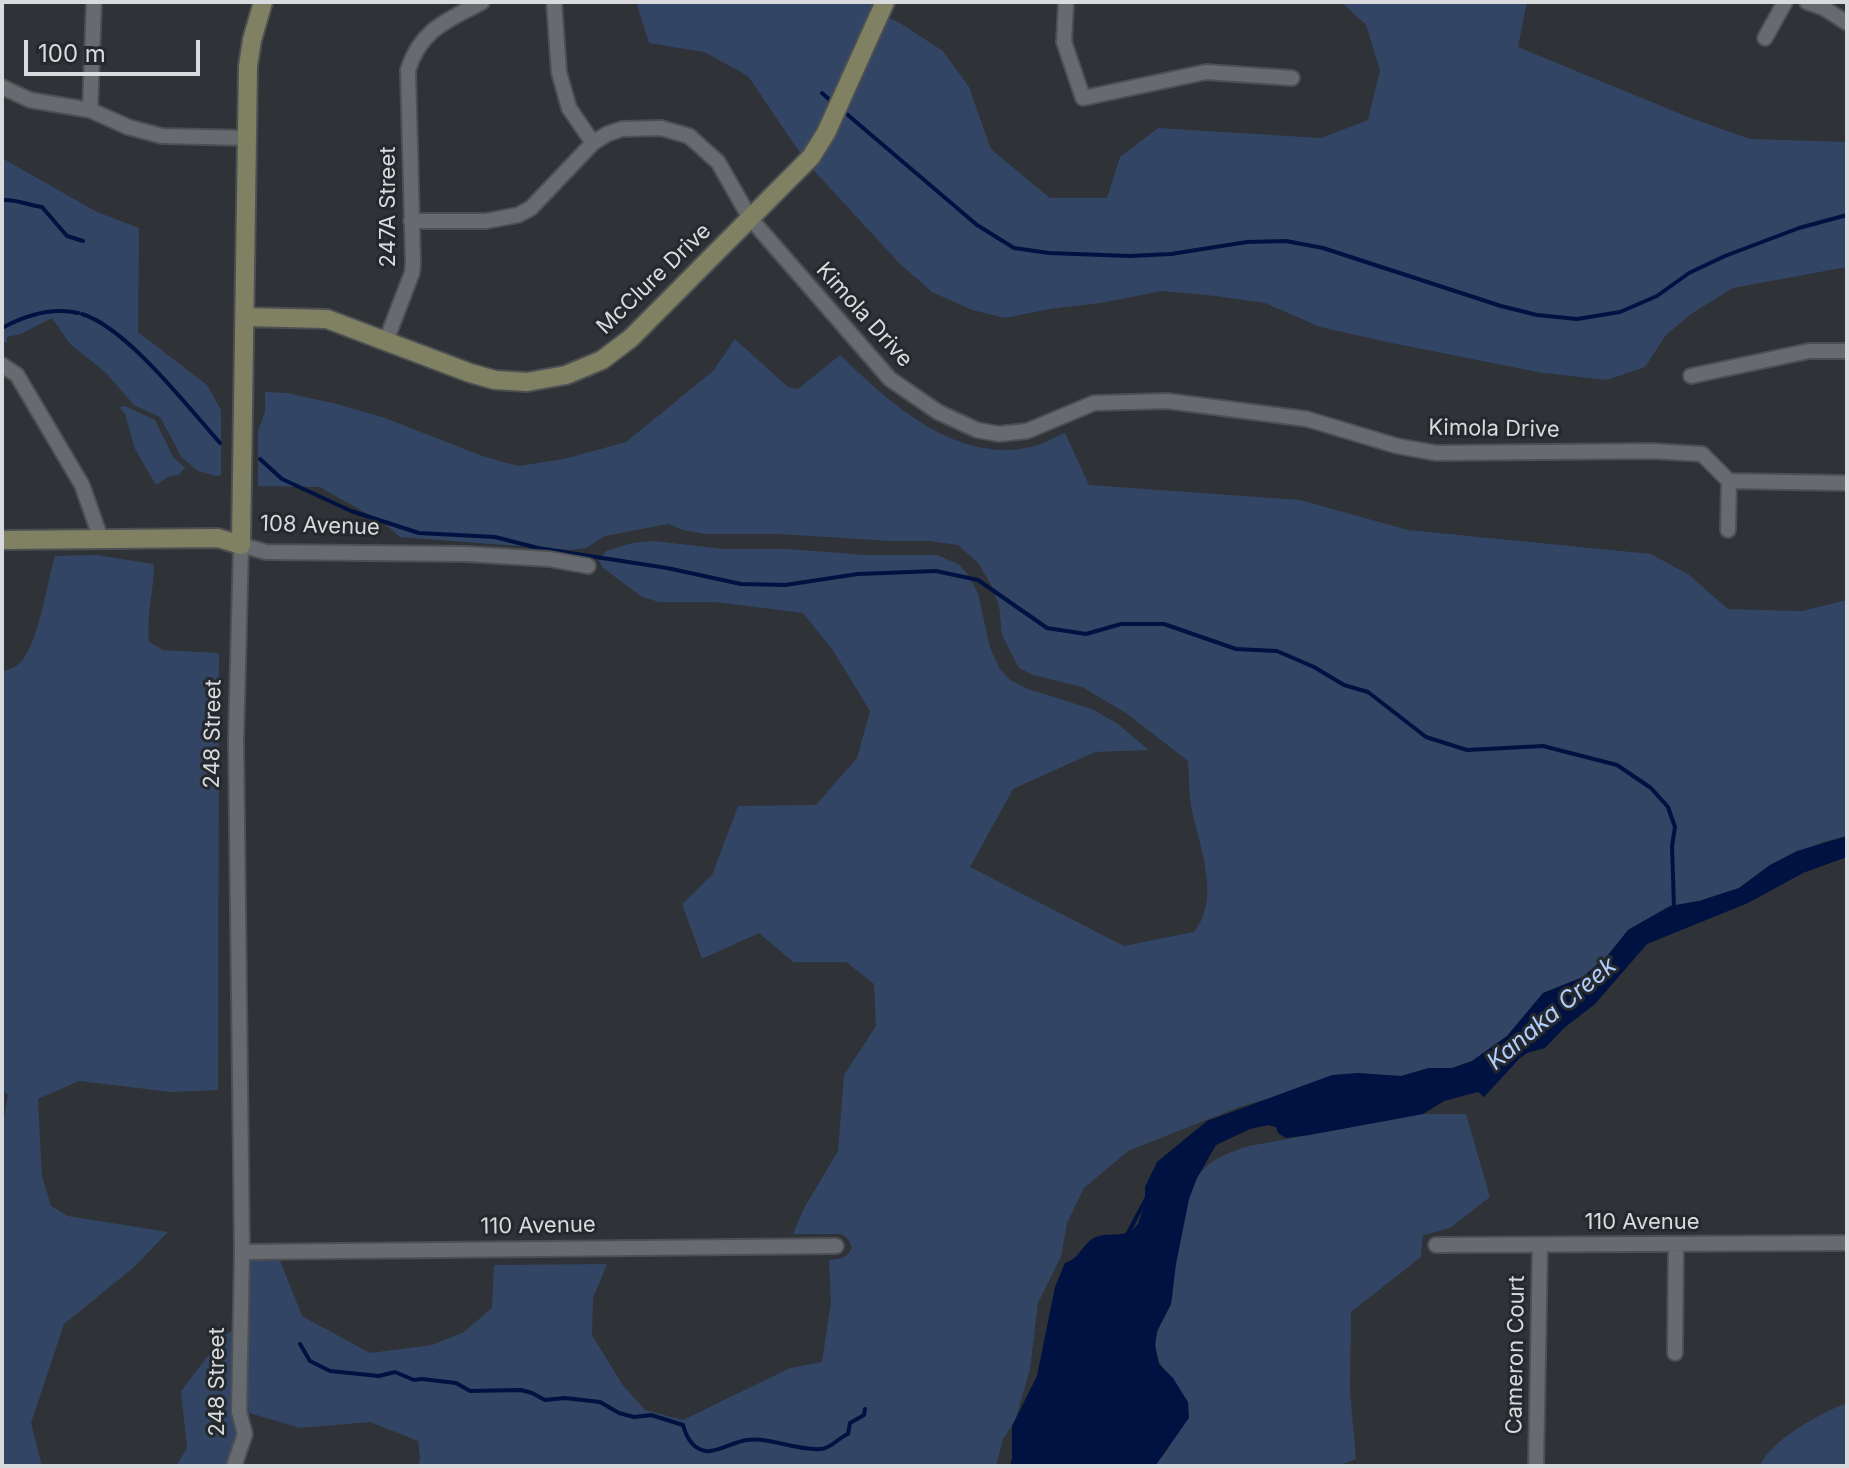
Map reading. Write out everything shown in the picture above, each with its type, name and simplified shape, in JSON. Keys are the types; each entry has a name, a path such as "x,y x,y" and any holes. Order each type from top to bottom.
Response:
{"street":[{"path":"90,110 94,2"},
{"name":"248 Street","path":"234,1466 245,1434 239,1412 242,1252 236,740 247,138 249,54 263,2"},
{"name":"247A Street","path":"386,341 412,273 408,70 413,54 427,33 482,2"},
{"path":"554,2 559,72 569,108 593,143"},
{"name":"McClure Drive","path":"245,317 327,319 495,380 535,381 574,373 602,360 622,346 806,162 820,144 885,2"},
{"path":"1066,2 1064,42 1083,98 1206,72 1292,78"},
{"path":"1765,38 1785,2"},
{"path":"1807,2 1824,8 1847,23"},
{"path":"2,87 30,100 90,110 128,127 162,136 247,138"},
{"name":"Kimola Drive","path":"411,221 486,221 518,215 531,208 593,143 622,129 661,128 689,136 718,162 750,218 890,379 938,412 977,430 999,434 1027,431 1094,403 1167,401 1307,419 1397,446 1436,453 1651,451 1702,454 1729,481"},
{"path":"1691,376 1809,351 1847,351"},
{"path":"2,365 17,375 82,485 101,539"},
{"path":"1728,530 1729,481 1847,483"},
{"name":"108 Avenue","path":"2,540 218,538 266,552 466,554 549,559 588,566"},
{"name":"110 Avenue","path":"1436,1245 1847,1243"},
{"path":"1675,1353 1676,1244"},
{"name":"Cameron Court","path":"1536,1466 1540,1245"},
{"name":"110 Avenue","path":"242,1252 836,1246"}],"shaded area":[{"path":"636,2 885,2 880,14 943,51 969,87 991,149 1050,198 1107,198 1120,157 1158,128 1321,138 1368,120 1380,70 1366,25 1341,2 1527,2 1518,47 1688,117 1750,139 1847,142 1847,267 1733,288 1691,314 1666,335 1645,367 1607,380 1543,373 1392,343 1320,327 1265,303 1216,296 1162,291 1005,318 972,310 932,292 900,264 806,162 748,76 704,52 649,43"},
{"path":"2,158 97,212 139,228 138,332 207,385 221,410 221,475 198,471 182,458 160,417 134,405 105,372 70,344 52,318 21,334 7,337 7,342 2,343"},
{"path":"735,339 788,387 798,389 840,355 902,410 950,438 976,447 1003,450 1031,447 1065,433 1089,485 1300,500 1408,530 1651,554 1689,575 1728,609 1802,611 1847,600 1847,836 1823,842 1770,865 1739,888 1699,901 1670,906 1628,930 1608,955 1583,977 1543,993 1507,1036 1472,1061 1452,1068 1429,1068 1401,1076 1357,1073 1239,1107 1128,1151 1084,1188 1067,1223 1061,1257 1038,1303 1030,1369 1015,1421 1003,1439 996,1466 418,1466 418,1441 370,1422 300,1428 246,1412 248,1264 252,1259 279,1258 302,1316 370,1353 432,1345 464,1332 492,1308 494,1265 607,1264 593,1298 592,1335 622,1384 645,1410 683,1420 790,1368 822,1362 831,1302 829,1260 843,1257 852,1248 842,1234 793,1234 804,1208 838,1151 844,1075 876,1026 874,984 846,962 793,962 759,933 702,959 682,904 712,875 738,806 816,805 857,758 870,711 832,649 803,613 715,602 659,602 642,597 603,568 599,561 606,551 654,541 723,549 937,555 958,564 978,593 990,648 1000,669 1010,680 1028,689 1092,709 1118,724 1149,750 1095,752 1013,789 970,867 1124,946 1194,932 1202,919 1206,904 1206,873 1191,805 1188,761 1126,713 1082,687 1033,675 1019,668 1002,635 999,605 990,583 978,563 958,545 780,534 705,534 668,524 605,536 586,548 570,550 400,537 385,524 320,487 258,486 258,431 265,412 265,392 287,393 385,418 485,457 518,466 564,459 626,442 713,371"},
{"path":"125,406 155,420 173,457 185,468 179,475 170,476 156,485 135,449 125,414 119,407"},
{"path":"96,555 154,564 149,642 163,650 219,653 218,1090 171,1092 79,1081 38,1099 42,1176 51,1206 68,1216 168,1232 133,1268 64,1324 31,1423 42,1466 2,1466 2,1129 8,1095 2,1089 2,672 19,664 32,644 55,556"},
{"path":"1423,1114 1466,1114 1490,1197 1450,1228 1423,1235 1421,1257 1351,1312 1350,1391 1356,1459 1337,1466 1155,1466 1169,1448 1173,1378 1159,1361 1156,1336 1171,1302 1183,1223 1189,1198 1201,1172 1220,1158 1249,1146"},
{"path":"234,1330 239,1437 225,1466 176,1466 187,1448 181,1391 223,1336"},
{"path":"1847,1403 1847,1466 1760,1466 1765,1456 1785,1437 1811,1420"}],"water":[{"path":"1847,836 1847,857 1803,873 1748,903 1647,944 1595,1004 1564,1028 1545,1048 1520,1058 1484,1097 1478,1092 1444,1101 1423,1114 1286,1138 1278,1133 1276,1127 1269,1125 1250,1129 1216,1145 1189,1199 1171,1304 1157,1331 1155,1346 1159,1364 1173,1378 1188,1402 1189,1418 1155,1466 1010,1466 1012,1426 1037,1376 1055,1287 1065,1263 1096,1237 1130,1232 1138,1224 1145,1203 1145,1187 1157,1162 1207,1121 1332,1075 1401,1076 1429,1068 1452,1068 1472,1061 1507,1036 1543,993 1583,977 1608,955 1628,930 1670,906 1699,901 1739,888 1770,865 1797,851"}],"waterway":[{"path":"822,93 832,102"},
{"path":"842,110 977,225 1014,248 1049,253 1130,256 1171,254 1247,242 1286,241 1323,248 1537,315 1577,319 1620,312 1657,296 1689,273 1725,256 1799,228 1847,215"},
{"path":"2,200 42,207 67,236 83,241"},
{"path":"2,328 39,313 78,313"},
{"path":"82,314 99,322 137,351 220,443"},
{"path":"260,459 282,479 351,511 419,533 495,537 538,548 667,568 741,584 785,585 858,574 936,571 978,580 1047,628 1086,634 1121,624 1164,624 1236,649 1277,651 1314,667 1344,685 1368,692 1426,737 1467,750 1543,746 1617,765 1651,788 1668,807 1675,827 1672,846 1674,908"},
{"name":"Kanaka Creek","path":"1127,1235 1147,1197"},
{"path":"300,1344 310,1361 330,1371 379,1376 395,1372 414,1380 456,1383 470,1391 521,1390 545,1400 565,1398 600,1402 634,1417 651,1415 683,1425 693,1445 706,1451 756,1440 802,1448 825,1448 848,1434 850,1423 864,1415 865,1409"}]}
